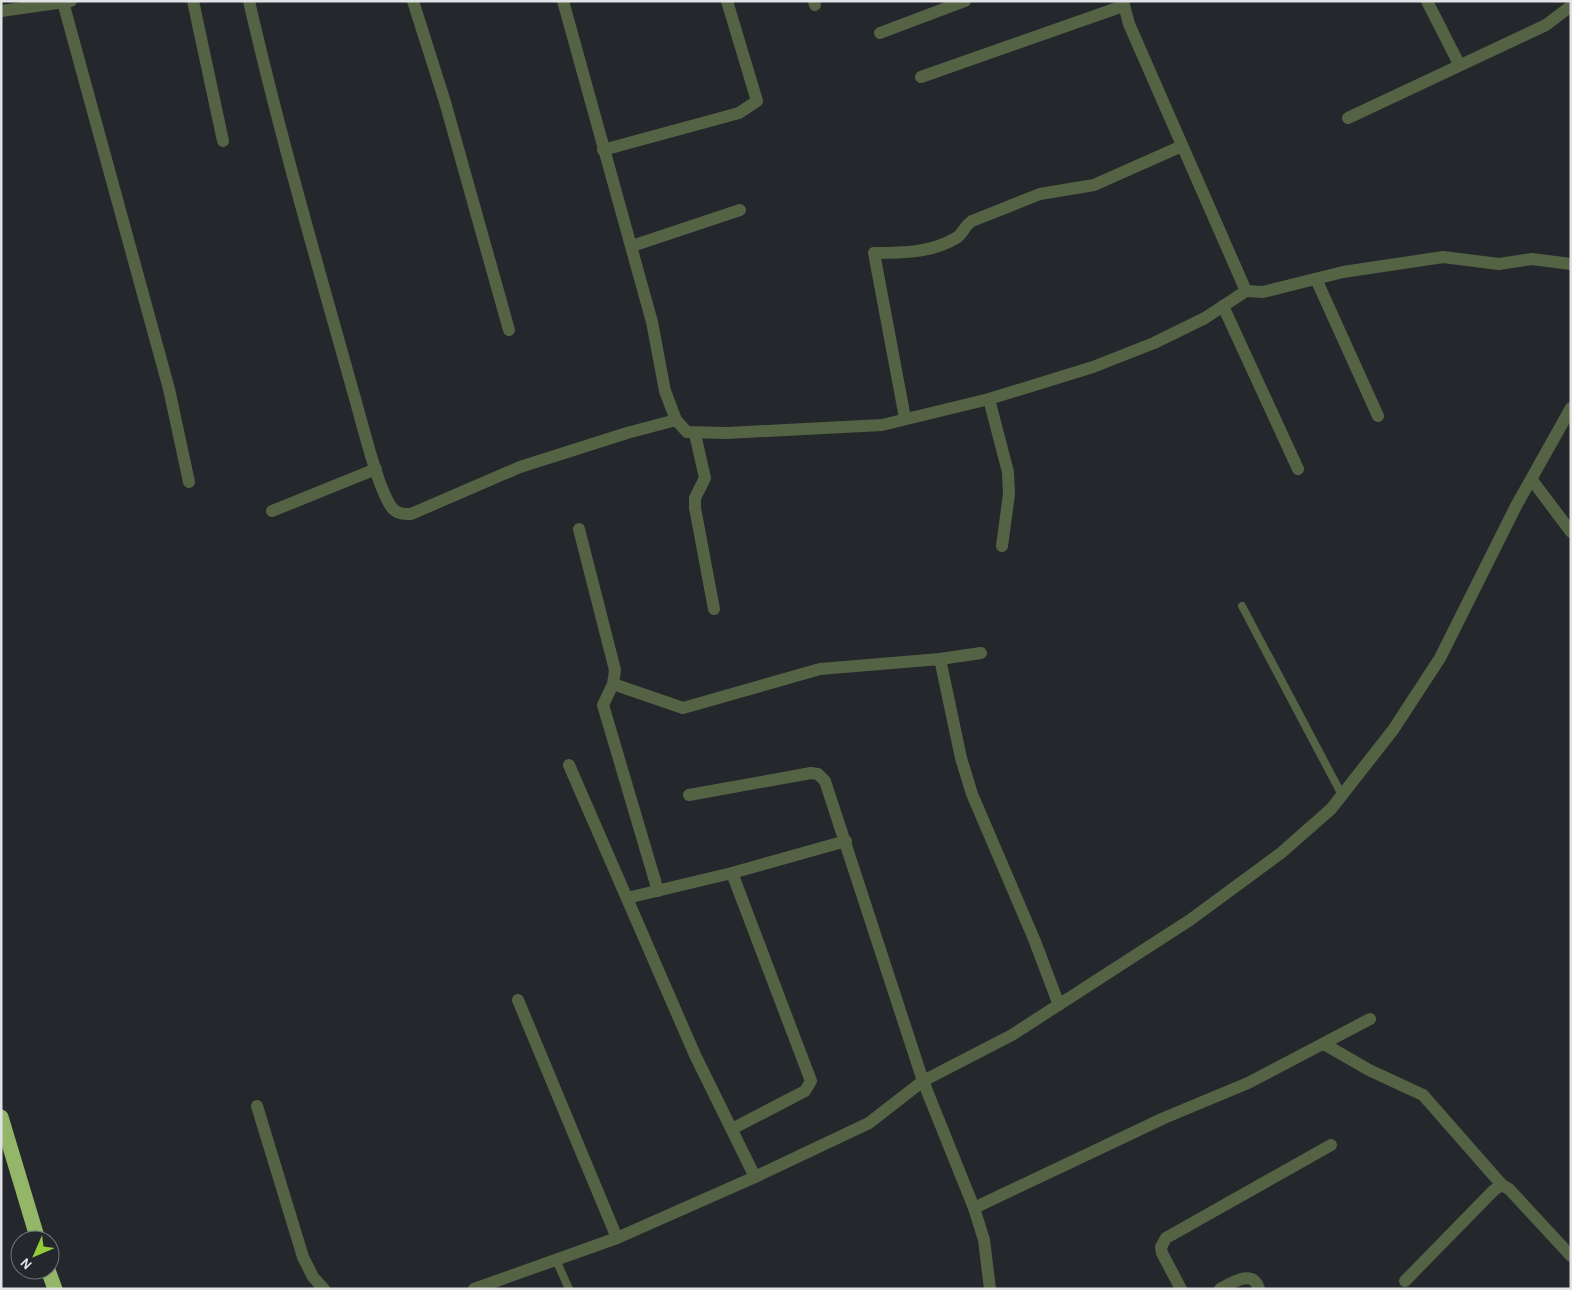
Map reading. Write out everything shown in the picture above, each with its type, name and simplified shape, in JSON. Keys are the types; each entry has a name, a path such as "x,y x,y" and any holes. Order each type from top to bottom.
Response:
{"highway":[{"path":"1,1117 35,1230"}],"street":[{"path":"192,1 223,142"},
{"path":"249,1 276,117 376,469 384,492 394,510 404,514 411,514 520,467 627,433 676,420"},
{"path":"413,1 445,102 509,330"},
{"path":"563,1 652,322 665,391 676,420 683,429 695,434 882,425 905,418 989,400 1110,360 1188,326 1246,291 1263,292 1343,272 1443,257 1499,264 1532,259 1571,264"},
{"path":"604,150 739,113 757,101 727,1"},
{"path":"880,33 965,1"},
{"path":"1427,1 1459,64"},
{"path":"1,11 67,2 169,389 189,482"},
{"path":"921,77 1123,3 1182,146 1246,291"},
{"path":"1348,118 1459,64 1546,25 1571,6"},
{"path":"905,418 874,253 913,253 952,240 959,236 966,224 1032,197 1053,191 1094,185 1182,146"},
{"path":"632,246 740,210"},
{"path":"1316,279 1378,416"},
{"path":"1223,306 1298,469"},
{"path":"989,400 1008,472 1009,494 1002,546"},
{"path":"474,1289 617,1238 755,1177 869,1123 923,1080 1012,1035 1190,920 1274,859 1331,809 1393,730 1440,658 1516,506 1571,408"},
{"path":"695,434 705,478 695,498 695,508 714,609"},
{"path":"272,511 376,469"},
{"path":"1532,480 1571,532"},
{"path":"579,529 613,659 615,676 603,705 658,890"},
{"path":"613,684 683,708 820,669 940,659 981,653"},
{"path":"940,659 961,758 972,794 1034,939 1059,1005"},
{"path":"569,764 695,1055 755,1177"},
{"path":"689,795 802,774 818,774 825,781 830,790 923,1080 974,1208 984,1240 990,1289"},
{"path":"627,898 732,873 749,866 846,841"},
{"path":"732,873 812,1082 805,1091 732,1129"},
{"path":"518,1000 617,1238"},
{"path":"974,1208 1164,1118 1248,1083 1370,1019"},
{"path":"1324,1044 1369,1070 1423,1095 1502,1185 1509,1189 1571,1256"},
{"path":"257,1106 303,1257 313,1278 324,1289"},
{"path":"1180,1289 1162,1253 1162,1243 1166,1238 1331,1145"},
{"path":"1405,1280 1494,1190 1502,1185"},
{"path":"1220,1289 1238,1280 1251,1278 1255,1280 1259,1289"}],"lane":[{"path":"1242,606 1342,795"},
{"path":"556,1260 568,1289"}]}
